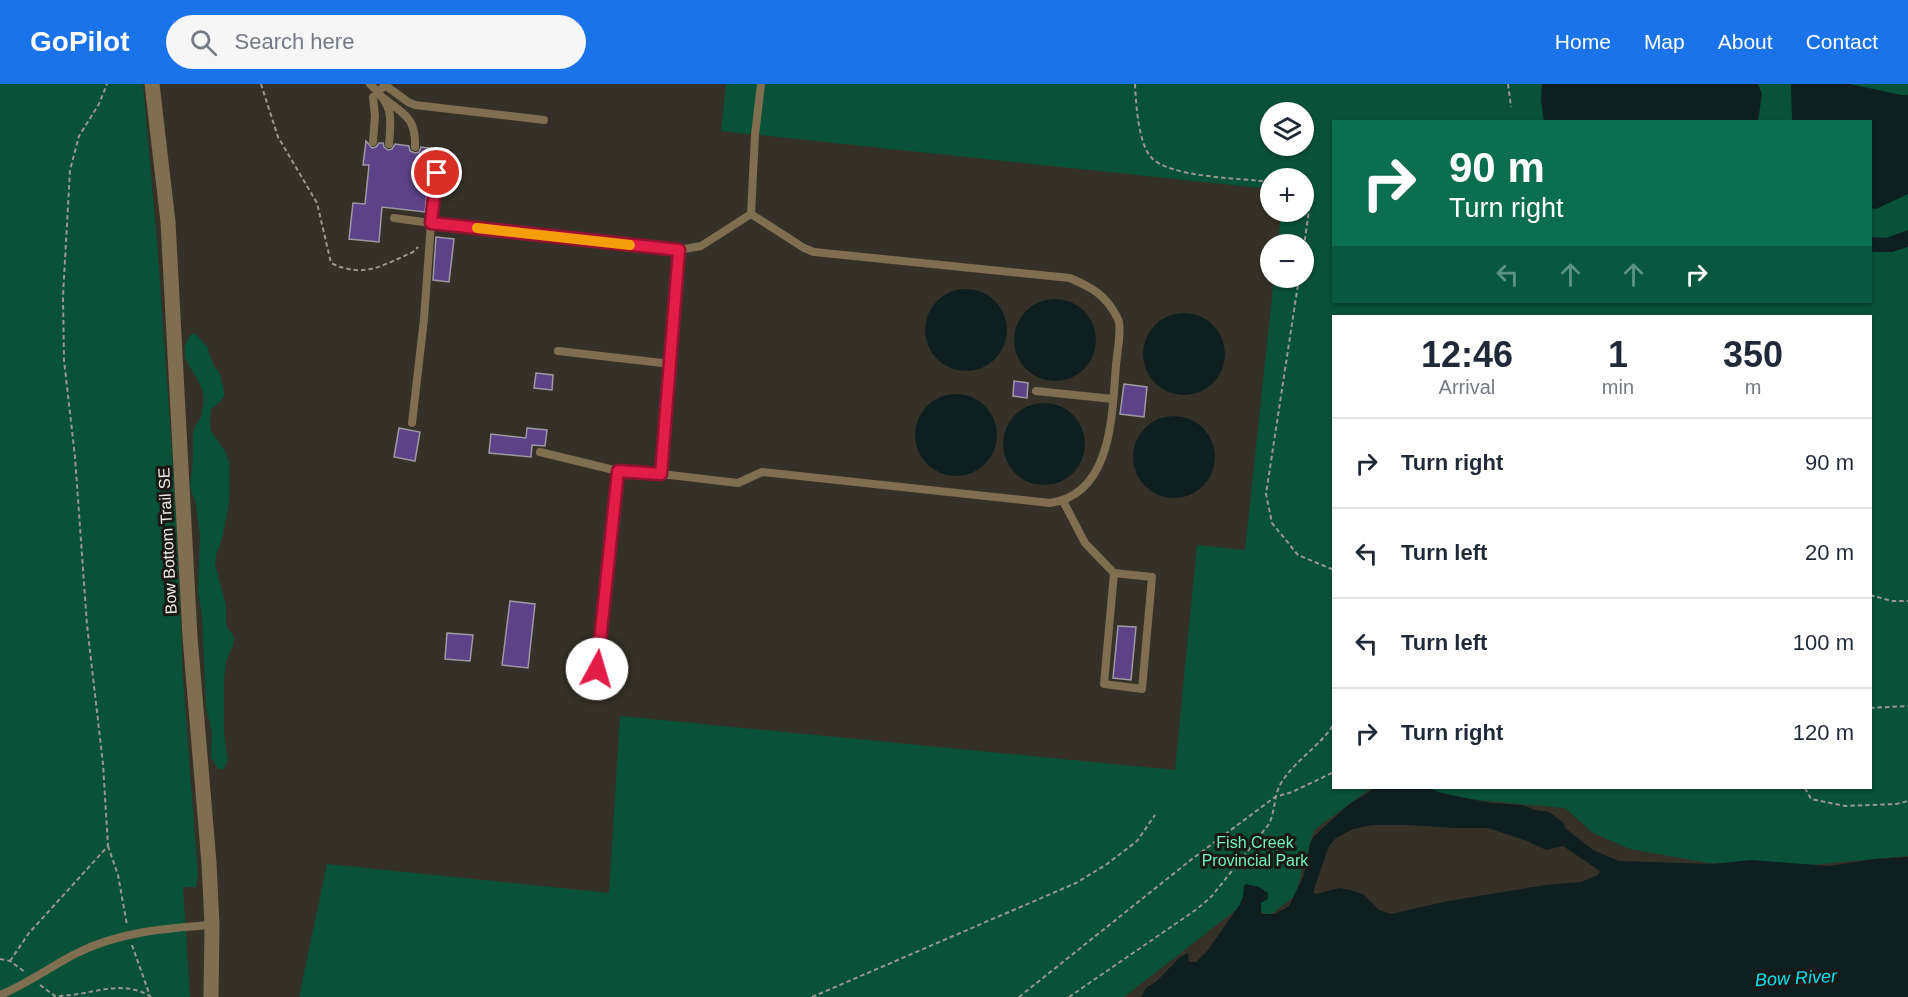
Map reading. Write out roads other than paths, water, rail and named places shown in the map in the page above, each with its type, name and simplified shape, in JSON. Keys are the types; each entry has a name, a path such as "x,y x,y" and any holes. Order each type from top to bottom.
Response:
{"street":[{"name":"Bow Bottom Trail SE","path":"152,84 168,222 190,637 209,863 212,926 211,997"}],"lane":[{"path":"370,84 410,120 416,134 416,147"},
{"path":"751,214 755,135 761,84"},
{"path":"373,142 375,116 373,97 385,85 415,105 544,120"},
{"path":"385,99 391,122 389,144"},
{"path":"412,423 437,173"},
{"path":"394,219 679,250 701,246 751,214"},
{"path":"540,452 618,471 738,483 762,472 1050,503 1063,501 1082,488 1100,466 1106,449 1113,399 1119,322 1107,303 1094,289 1070,278 814,252 751,214"},
{"path":"661,474 679,250"},
{"path":"558,351 670,364"},
{"path":"1036,391 1113,399"},
{"path":"597,669 618,471"},
{"path":"1063,501 1085,543 1114,573 1152,577 1142,689 1104,684 1114,573"},
{"path":"0,995 15,989 76,953 101,943 166,928 212,926"}],"water":[{"path":"1542,84 1758,84 1762,94 1758,120 1544,120"},
{"path":"1791,84 1850,84 1908,95 1908,194 1876,209 1872,208 1872,120 1792,120"},
{"path":"1908,230 1908,247 1892,252 1872,252 1872,237 1886,238"},
{"path":"966,289 982,292 995,301 1004,314 1007,330 1004,346 995,359 982,368 966,371 950,368 937,359 928,346 925,330 928,314 937,301 950,292"},
{"path":"1055,299 1071,302 1084,311 1093,324 1096,340 1093,356 1084,369 1071,378 1055,381 1039,378 1026,369 1017,356 1014,340 1017,324 1026,311 1039,302"},
{"path":"1184,313 1200,316 1213,325 1222,338 1225,354 1222,370 1213,383 1200,392 1184,395 1168,392 1155,383 1146,370 1143,354 1146,338 1155,325 1168,316"},
{"path":"956,394 972,397 985,406 994,419 997,435 994,451 985,464 972,473 956,476 940,473 927,464 918,451 915,435 918,419 927,406 940,397"},
{"path":"1044,403 1060,406 1073,415 1082,428 1085,444 1082,460 1073,473 1060,482 1044,485 1028,482 1015,473 1006,460 1003,444 1006,428 1015,415 1028,406"},
{"path":"1174,416 1190,419 1203,428 1212,441 1215,457 1212,473 1203,486 1190,495 1174,498 1158,495 1145,486 1136,473 1133,457 1136,441 1145,428 1158,419"},
{"name":"Bow River","path":"1373,789 1431,789 1491,803 1523,805 1549,812 1593,850 1619,861 1713,864 1751,860 1829,866 1874,859 1908,857 1908,997 1141,997 1146,988 1157,981 1180,957 1188,953 1189,962 1196,962 1208,950 1240,904 1246,884 1259,887 1268,893 1268,899 1261,903 1261,914 1275,914 1289,906 1304,875 1313,837 1348,805","holes":["1372,825 1488,828 1546,850 1563,846 1600,871 1598,875 1581,882 1546,885 1448,901 1391,914 1379,910 1363,894 1350,890 1339,888 1316,894 1313,892 1329,846 1336,838 1353,829"]}],"park label":[{"name":"Fish Creek Provincial Park","path":"1255,851"}]}
